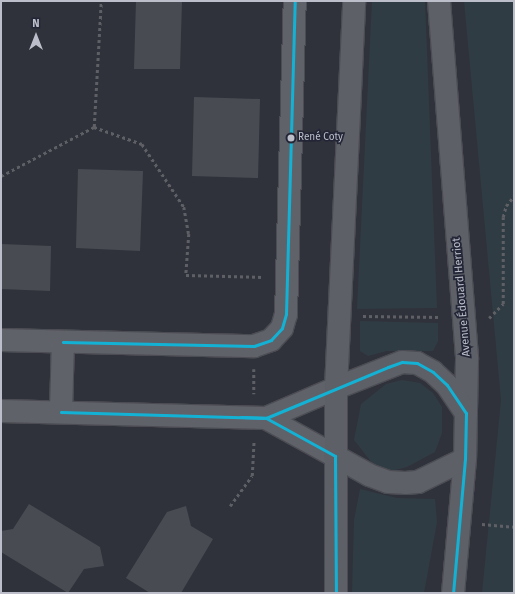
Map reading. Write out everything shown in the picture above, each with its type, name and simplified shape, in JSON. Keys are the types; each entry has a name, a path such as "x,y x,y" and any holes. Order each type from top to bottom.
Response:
{"main road":[{"path":"336,593 336,388 341,316 354,1"},
{"name":"Avenue Édouard Herriot","path":"439,1 467,359 465,459 452,593"},
{"path":"336,388 402,362 417,363 433,372 447,385 466,413"},
{"path":"335,456 369,475 388,482 405,483 418,482 465,459"}],"street":[{"path":"1,340 254,346 271,340 282,328 286,314 295,1"},
{"path":"61,412 63,342"},
{"path":"1,410 266,418 336,388"},
{"path":"266,418 335,456"}],"path":[{"path":"94,127 101,1"},
{"path":"1,176 94,127 142,144 184,207 189,234 186,275 266,278 265,293 286,293"},
{"path":"341,316 488,319 503,304 504,217 506,206 514,196"},
{"path":"479,524 514,527"}],"shaded area":[{"path":"372,1 425,1 437,308 357,309"},
{"path":"464,1 514,1 514,593 482,593 501,400"},
{"path":"360,321 438,323 438,341 433,351 387,351 368,356 360,351"},
{"path":"402,380 420,383 433,393 442,407 442,433 435,452 407,467 391,471 372,463 354,440 361,404 386,384"},
{"path":"360,489 397,498 435,499 437,522 424,593 352,593 354,520"}],"building":[{"path":"136,1 182,1 180,69 134,69"},
{"path":"194,97 260,99 258,178 192,176"},
{"path":"78,169 143,171 140,251 76,248"},
{"path":"1,244 51,246 50,291 1,289"},
{"path":"29,504 100,547 104,566 84,569 68,593 1,552 1,531 13,529"},
{"path":"186,506 191,526 213,539 181,593 150,593 126,578 167,512"}],"transit line":[{"path":"63,342 254,346 271,340 282,328 286,314 295,1"},
{"path":"61,412 266,418 388,367 402,362 417,363 433,372 447,385 466,413 465,459 453,593"},
{"path":"241,417 266,418 335,456 336,593"}],"place":[{"name":"René Coty","path":"291,138"}]}
